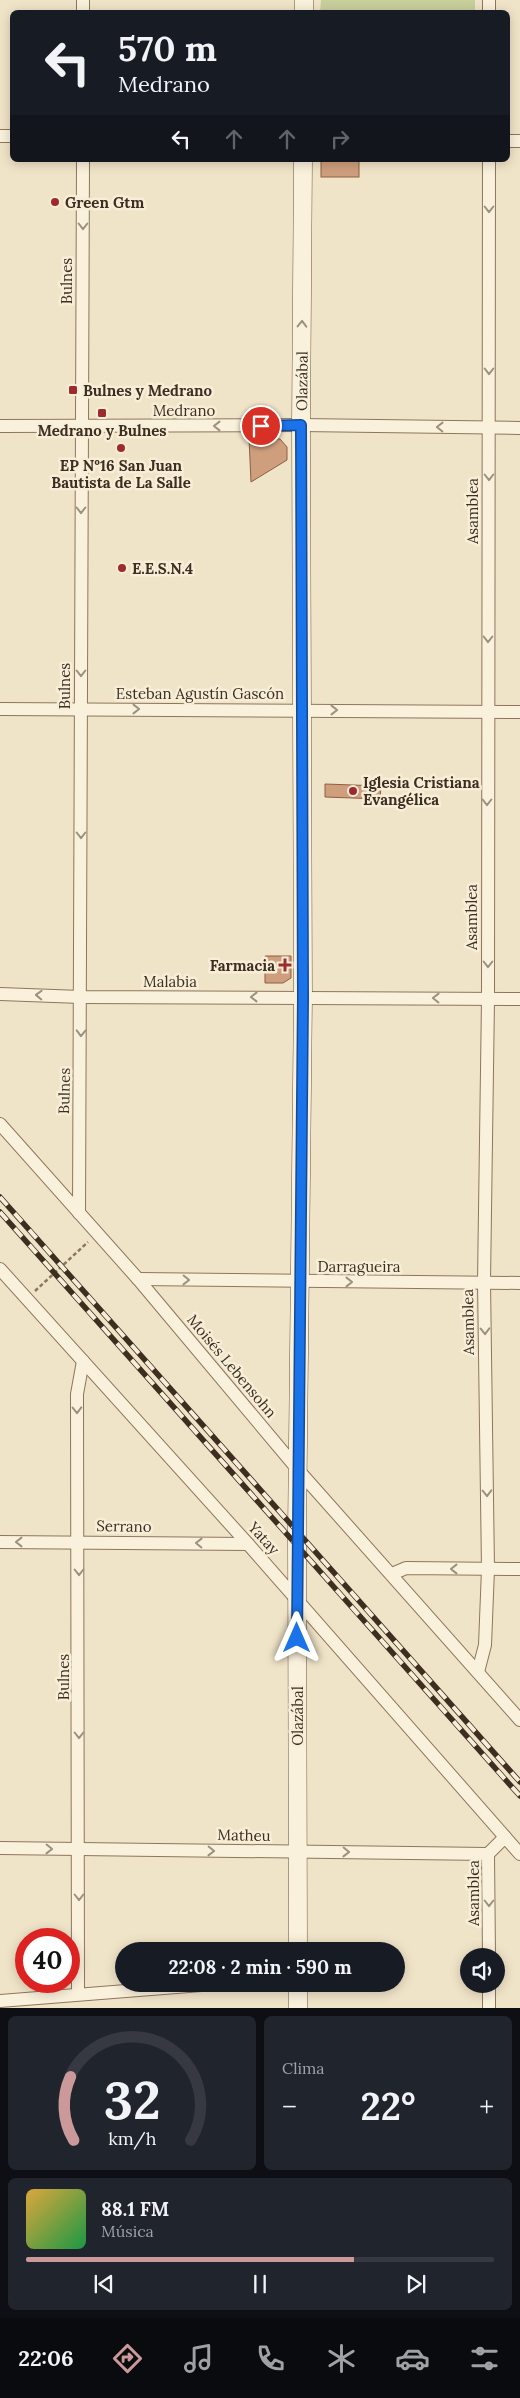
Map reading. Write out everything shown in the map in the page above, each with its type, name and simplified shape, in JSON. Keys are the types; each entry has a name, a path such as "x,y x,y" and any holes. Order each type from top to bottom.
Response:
{"street":[{"name":"Bulnes","path":"79,1213 83,162"},
{"name":"Olazábal","path":"298,1942 297,1599 303,997 301,425 303,162"},
{"name":"Asamblea","path":"478,1672 485,1645 488,1569 484,1282 488,999 489,162"},
{"name":"Medrano","path":"0,426 301,425 520,428"},
{"name":"Esteban Agustín Gascón","path":"0,709 520,712"},
{"name":"Malabia","path":"0,994 81,997 520,999"},
{"name":"Moisés Lebensohn","path":"0,1124 138,1279 299,1471 520,1720"},
{"name":"Yatay","path":"0,1269 297,1599 520,1854"},
{"name":"Darragueira","path":"138,1279 520,1283"},
{"path":"0,1284 13,1284"},
{"name":"Bulnes","path":"78,1994 79,1542 77,1394 83,1361"},
{"name":"Serrano","path":"0,1542 248,1544"},
{"path":"392,1574 406,1568 520,1569"},
{"name":"Asamblea","path":"489,1948 488,1854 505,1838"},
{"name":"Matheu","path":"0,1848 488,1854"},
{"path":"0,2001 48,2003 78,1994 115,1991"},
{"path":"298,1992 298,2008"},
{"path":"489,1993 489,2008"}],"path":[{"path":"27,1299 97,1233"}],"green space":[{"path":"321,0 475,0 475,10 320,10"}],"building":[{"path":"321,162 359,162 359,177 321,177"},
{"path":"249,438 280,439 287,447 287,460 251,482"},
{"name":"Iglesia Cristiana Evangélica","path":"325,784 381,786 380,799 325,797"},
{"path":"265,956 291,956 291,978 283,983 265,983"}],"railway":[{"path":"0,1197 520,1782"},
{"path":"0,1212 520,1796"}],"place":[{"name":"Green Gtm","path":"55,202"},
{"name":"Bulnes y Medrano","path":"73,390"},
{"name":"Medrano y Bulnes","path":"102,413"},
{"name":"EP Nº16 San Juan Bautista de La Salle","path":"121,448"},
{"name":"E.E.S.N.4","path":"122,568"},
{"name":"Iglesia Cristiana Evangélica","path":"353,791"},
{"name":"Farmacia","path":"285,965"}],"route":[{"path":"261,426 301,425 303,997 297,1638"}]}
